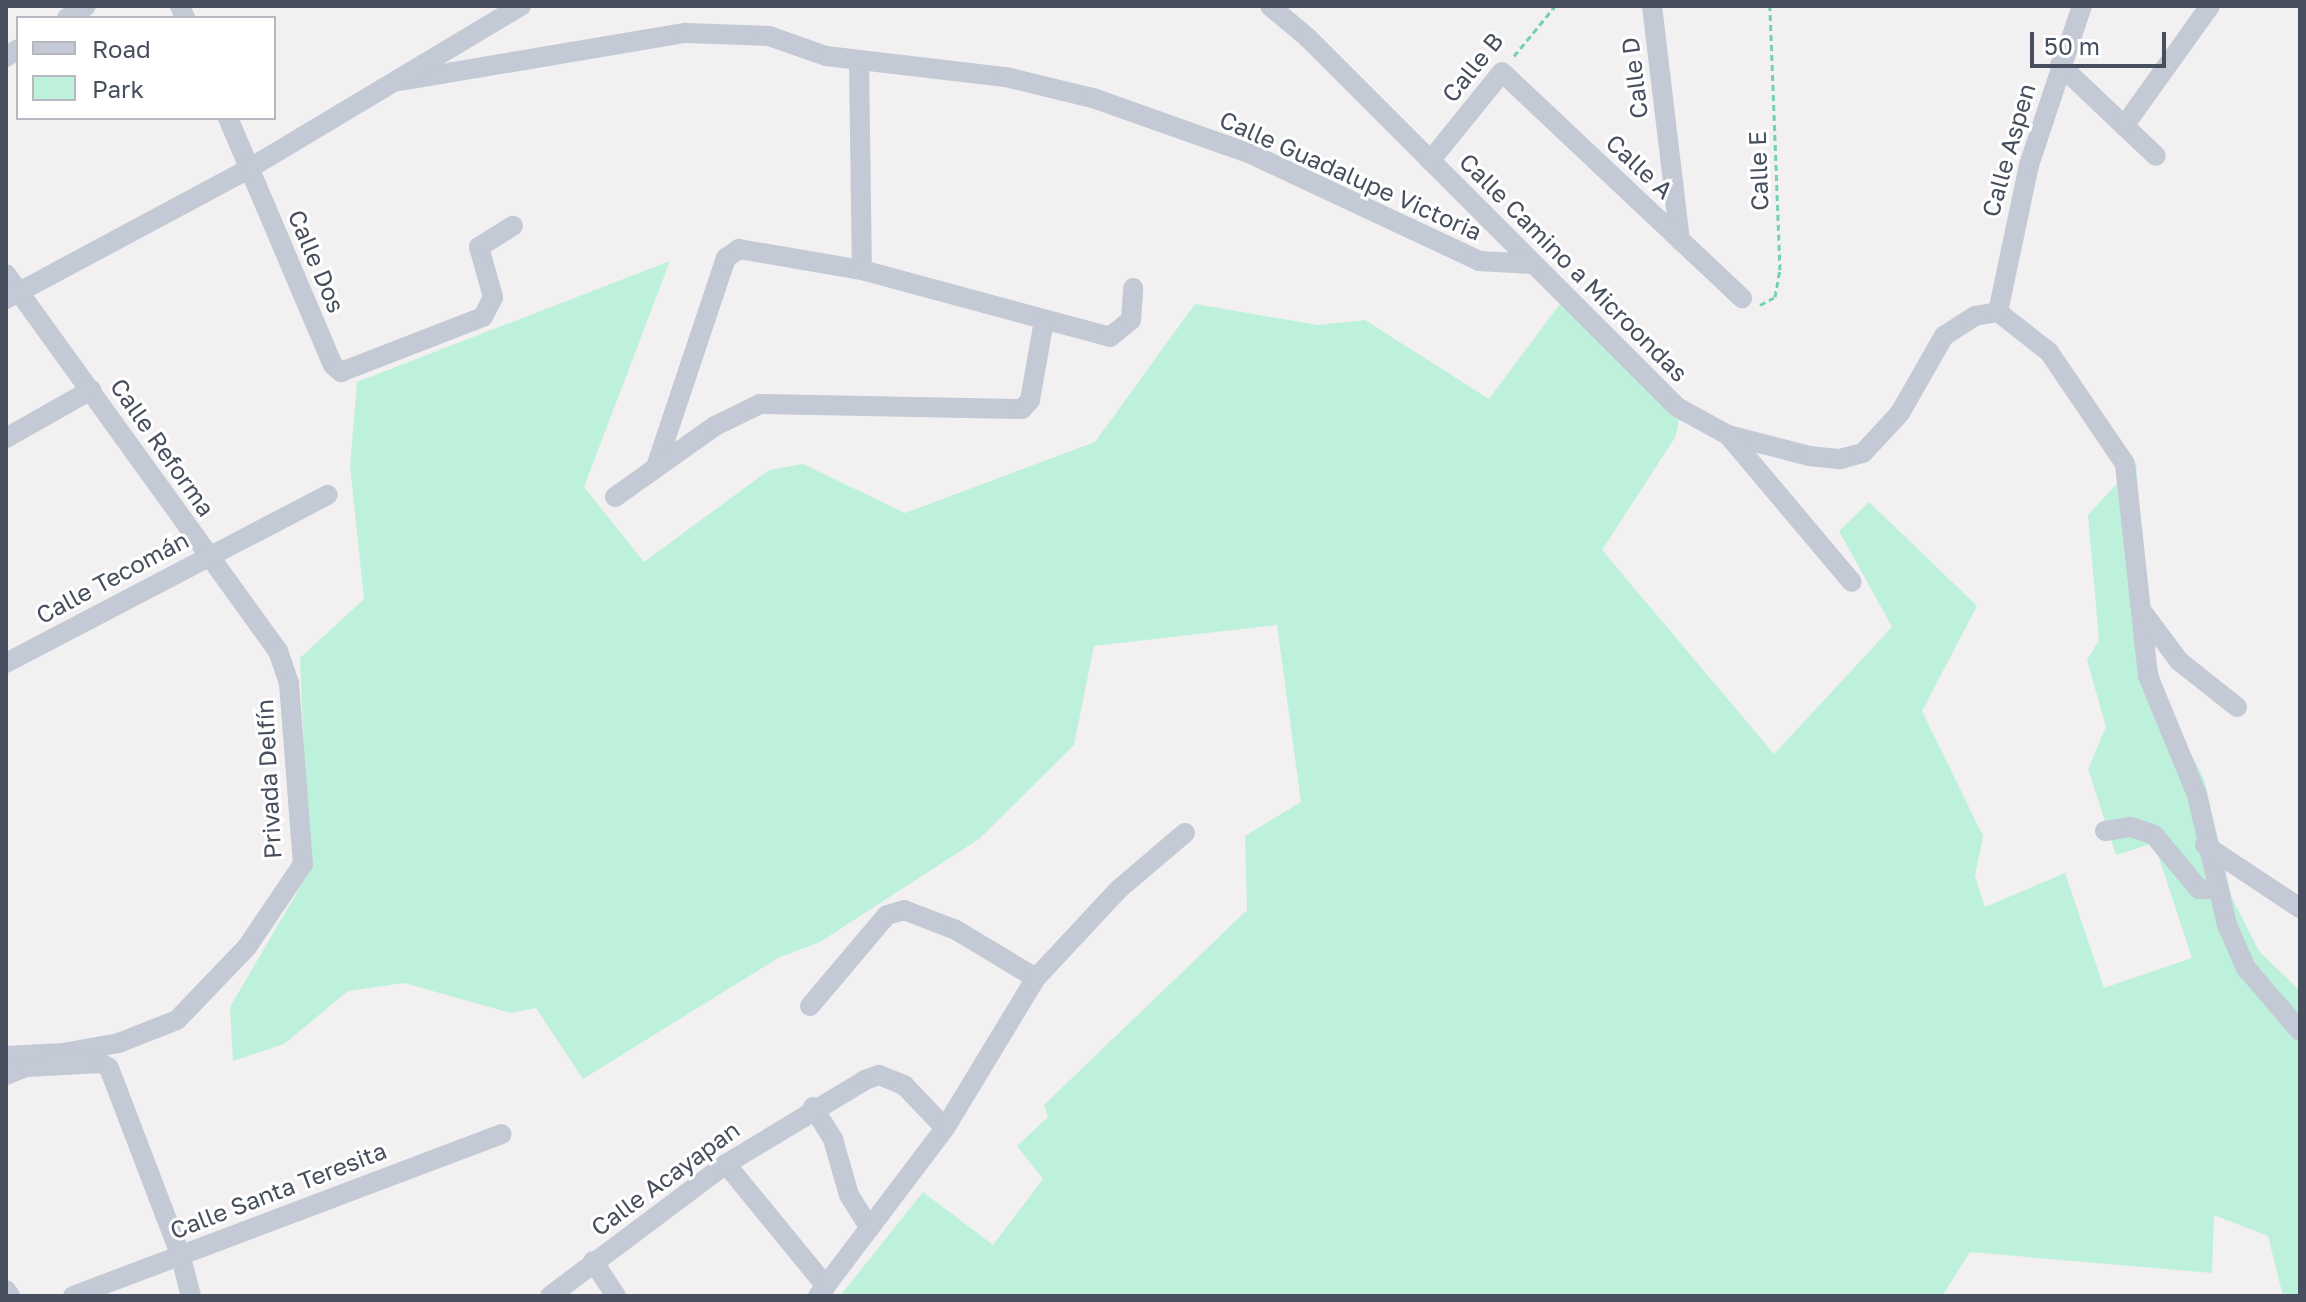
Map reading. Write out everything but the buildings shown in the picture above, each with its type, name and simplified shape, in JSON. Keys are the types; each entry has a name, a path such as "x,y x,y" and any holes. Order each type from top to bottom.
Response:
{"street":[{"name":"Calle Camino a Microondas","path":"1270,6 1677,407 1728,435 1809,456 1840,459 1863,453 1900,413 1944,336 1957,323 1998,312"},
{"name":"Calle D","path":"1652,6 1680,240"},
{"name":"Calle Aspen","path":"1998,312 2025,178 2082,6"},
{"path":"2124,126 2210,6"},
{"name":"Calle Guadalupe Victoria","path":"13,295 250,168 400,81 513,8"},
{"name":"Calle Guadalupe Victoria","path":"400,81 685,33 769,36 826,56 1006,77 1093,98 1251,154 1479,261 1532,264"},
{"path":"859,61 862,270"},
{"path":"2060,65 2156,156"},
{"name":"Calle B","path":"1430,161 1502,72"},
{"name":"Calle A","path":"1502,72 1742,298"},
{"name":"Calle Dos","path":"229,120 333,365 341,372 483,317 493,297 479,247 513,226"},
{"path":"657,464 726,258 739,249 862,270 1110,337 1131,320 1133,288"},
{"name":"Calle Reforma","path":"6,274 13,295 91,390 278,651"},
{"path":"1998,312 2049,352 2125,464 2148,676 2197,795 2205,845 2217,889 2246,968 2300,1031"},
{"path":"615,497 657,464 760,404 1022,409 1030,400 1044,321"},
{"path":"6,438 91,390"},
{"path":"1728,435 1852,582"},
{"name":"Calle Tecomán","path":"6,663 328,495"},
{"path":"2138,603 2179,661 2237,707"},
{"name":"Privada Delfín","path":"6,1056 63,1053 119,1043 177,1020 247,947 279,900 303,864 289,683 278,651"},
{"path":"2105,831 2131,827 2154,835 2193,883 2217,889"},
{"path":"726,1164 822,1291 945,1128 1036,978 1118,890 1185,833"},
{"path":"2205,845 2300,908"},
{"path":"810,1006 887,915 904,910 956,930 1036,978"},
{"path":"6,1075 26,1067 101,1063 109,1068 180,1254 191,1296"},
{"name":"Calle Acayapan","path":"550,1296 726,1164 813,1107 865,1080 891,1077 945,1128"},
{"path":"813,1107 833,1139 849,1195 870,1228"},
{"name":"Calle Santa Teresita","path":"73,1296 501,1134"},
{"path":"593,1261 616,1296"},
{"path":"6,1290 10,1296"}],"path":[{"name":"Calle B","path":"1502,72 1555,6"},
{"name":"Calle E","path":"1742,298 1758,306 1775,297 1780,270 1770,6"}],"green space":[{"path":"670,261 584,487 644,562 769,470 803,464 905,513 1095,442 1195,304 1318,325 1365,320 1489,399 1562,301 1679,419 1676,436 1602,550 1774,754 1892,627 1839,531 1869,502 1977,606 1922,711 1983,836 1975,876 1985,907 2065,873 2104,988 2192,958 2154,843 2116,855 2088,769 2106,727 2087,660 2099,640 2088,515 2136,463 2150,645 2172,717 2204,779 2232,898 2259,951 2300,991 2300,1296 2283,1296 2268,1236 2214,1215 2212,1273 1970,1252 1942,1296 840,1296 923,1192 993,1245 1043,1179 1017,1146 1048,1117 1044,1105 1247,910 1245,836 1301,802 1277,625 1094,646 1074,745 979,839 820,942 778,958 583,1079 536,1008 511,1013 404,983 348,991 284,1044 233,1061 230,1007 309,872 300,658 364,599 350,466 357,382"}]}
